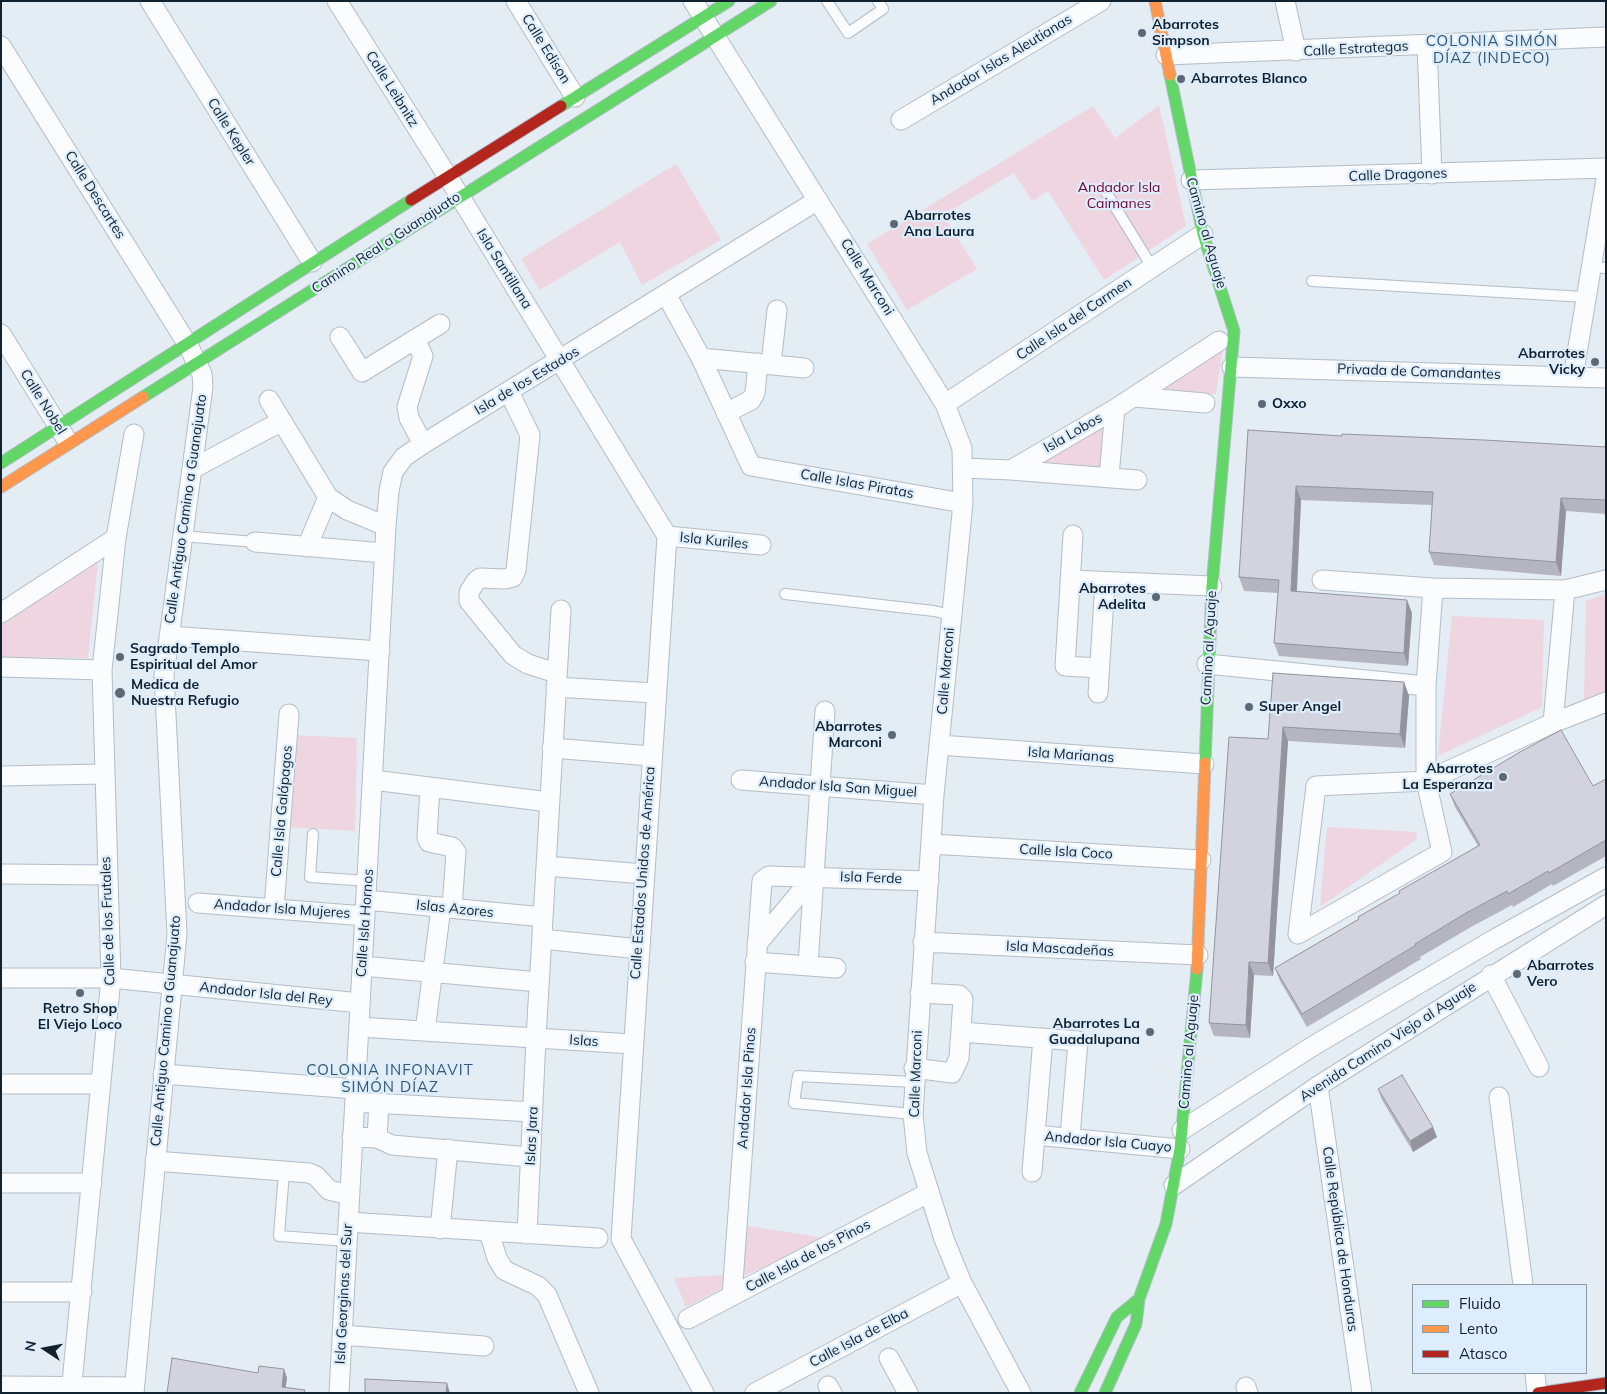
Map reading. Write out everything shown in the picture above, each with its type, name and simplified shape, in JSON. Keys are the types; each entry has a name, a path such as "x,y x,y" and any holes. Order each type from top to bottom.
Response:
{"street":[{"name":"Calle Kepler","path":"150,1 312,262"},
{"name":"Calle Leibnitz","path":"337,1 448,177"},
{"name":"Calle Edison","path":"516,1 575,97"},
{"name":"Calle Marconi","path":"693,1 945,404 962,448 964,468 963,503 934,795 914,1075 913,1114 917,1153 928,1193 962,1283 1021,1393"},
{"name":"Camino Real a Guanajuato","path":"1,463 188,345 312,262 729,1"},
{"name":"Camino Real a Guanajuato","path":"1,486 459,196 772,1"},
{"name":"Andador Islas Aleutianas","path":"901,120 1101,1"},
{"name":"Camino al Aguaje","path":"1105,1393 1136,1324 1139,1299 1166,1224 1180,1149 1198,955 1207,664 1212,586 1224,438 1232,367 1232,322 1203,234 1190,180 1155,1"},
{"path":"1285,1 1296,51"},
{"name":"Calle Estrategas","path":"1166,55 1296,51 1606,36"},
{"path":"1427,45 1432,174"},
{"name":"Calle Descartes","path":"1,46 188,345"},
{"name":"Calle Dragones","path":"1190,180 1606,168"},
{"name":"Isla Santillana","path":"448,177 560,361"},
{"path":"1572,377 1584,297 1598,267 1606,179"},
{"name":"Isla de los Estados","path":"380,651 388,491 393,472 404,457 422,444 560,361 818,200"},
{"name":"Calle Isla del Carmen","path":"945,404 1203,234"},
{"path":"666,294 701,358 726,413 751,400 755,393 765,364 777,310"},
{"path":"340,337 362,372 440,324"},
{"name":"Calle Nobel","path":"1,334 69,444"},
{"path":"415,339 423,356 407,407 409,418 422,444"},
{"name":"Isla Lobos","path":"1012,470 1115,409 1219,341"},
{"name":"Calle Antiguo Camino a Guanajuato","path":"134,1390 177,934 164,675 203,386 198,363 188,345"},
{"path":"701,358 804,368"},
{"path":"560,361 667,536"},
{"name":"Privada de Comandantes","path":"1232,367 1606,378"},
{"path":"509,392 530,435 516,570 513,577 505,579 480,578 476,581 470,592 469,601 514,655 556,680 655,693"},
{"path":"1134,397 1205,403"},
{"path":"269,400 328,497 347,510 386,526"},
{"path":"1109,476 1115,409"},
{"name":"Calle Islas Piratas","path":"726,413 751,466 963,503"},
{"path":"192,469 282,421"},
{"name":"Calle de los Frutales","path":"71,1389 112,978 103,774 102,670 116,538 134,434"},
{"name":"Isla Lobos","path":"964,468 1109,476 1137,480"},
{"path":"306,547 328,497"},
{"path":"1073,535 1065,666 1099,668"},
{"name":"Isla Kuriles","path":"667,536 761,545"},
{"name":"Calle Estados Unidos de América","path":"667,536 644,874 630,948 632,1044 621,1239 704,1393"},
{"path":"1,613 116,538"},
{"path":"255,542 384,554"},
{"path":"1070,580 1212,586"},
{"path":"1322,580 1433,588 1564,590 1606,580"},
{"path":"1098,693 1104,582"},
{"path":"1433,588 1426,686 1426,781 1442,852 1298,934 1316,786 1426,781 1553,723 1606,702"},
{"path":"1553,723 1564,590"},
{"name":"Islas Jara","path":"527,1234 539,982 561,610"},
{"path":"169,636 380,651"},
{"name":"Calle Isla Hornos","path":"349,1195 380,651"},
{"path":"1207,664 1426,686"},
{"path":"1,667 102,670"},
{"path":"808,965 825,711"},
{"name":"Calle Isla Galápagos","path":"274,908 289,714"},
{"name":"Isla Marianas","path":"939,745 1204,764"},
{"path":"552,748 651,756"},
{"path":"1,776 103,774"},
{"path":"373,780 549,802"},
{"name":"Andador Isla San Miguel","path":"741,780 934,795"},
{"path":"425,1031 433,972 456,852 452,847 429,842 426,838 430,787"},
{"name":"Calle Isla Coco","path":"932,844 1201,860"},
{"path":"546,866 644,874"},
{"path":"1,874 107,875"},
{"name":"Isla Ferde","path":"762,881 769,876 929,881"},
{"path":"814,876 756,953 808,965 836,968"},
{"path":"1182,1130 1313,1046 1493,940 1606,877"},
{"name":"Andador Isla Pinos","path":"732,1296 762,881"},
{"name":"Andador Isla Mujeres","path":"198,903 274,908 366,908"},
{"name":"Islas Azores","path":"366,908 394,903 543,917"},
{"name":"Avenida Camino Viejo al Aguaje","path":"1174,1185 1318,1086 1491,975 1606,905"},
{"path":"542,939 630,948"},
{"name":"Isla Mascadeñas","path":"924,942 1198,955"},
{"path":"362,966 539,982"},
{"path":"1491,975 1539,1067"},
{"name":"Andador Isla del Rey","path":"1,978 112,978 360,1003"},
{"path":"914,1075 952,1073 960,1058 963,999 959,995 920,993"},
{"path":"359,1027 536,1038"},
{"path":"961,1032 1078,1041 1070,1138"},
{"name":"Islas","path":"536,1038 632,1044"},
{"path":"1032,1172 1043,1038"},
{"path":"164,1074 355,1095 379,1103 533,1112"},
{"path":"1,1084 101,1084"},
{"name":"Calle República de Honduras","path":"1318,1086 1362,1393"},
{"path":"1500,1097 1523,1284"},
{"path":"377,1138 379,1103"},
{"name":"Andador Isla Cuayo","path":"1035,1135 1180,1149"},
{"path":"352,1137 377,1138 392,1145 530,1157"},
{"path":"440,1229 448,1149"},
{"path":"155,1161 309,1173 316,1176 329,1190 349,1195"},
{"path":"1,1183 92,1183"},
{"name":"Calle Isla de los Pinos","path":"688,1319 928,1193"},
{"name":"Isla Georginas del Sur","path":"339,1393 349,1195"},
{"path":"347,1231 440,1229 598,1238"},
{"path":"489,1232 497,1258 504,1270 538,1286 548,1295 589,1393"},
{"name":"Calle Isla de Elba","path":"755,1393 962,1283"},
{"path":"1,1292 82,1292"},
{"path":"1080,1393 1117,1317 1139,1299"},
{"path":"342,1335 484,1346"},
{"path":"889,1358 908,1393"},
{"path":"1534,1374 1537,1393 1606,1383"},
{"path":"1,1386 134,1390"}],"lane":[{"path":"827,1 848,32 883,9 878,1"},
{"path":"1106,192 1152,267"},
{"path":"1312,282 1584,297"},
{"path":"182,536 255,542"},
{"path":"785,594 934,611 951,615"},
{"path":"313,834 310,877 368,881"},
{"path":"913,1114 794,1103 798,1076 914,1075"},
{"path":"284,1172 279,1236 347,1231"}],"green space":[{"name":"Andador Isla Caimanes","path":"1159,105 1186,226 1104,280 1048,191 1032,201 1014,173 943,215 977,269 907,310 867,244 1093,106 1115,138"},
{"path":"676,164 721,240 642,285 620,242 540,290 521,259"},
{"path":"1224,342 1216,394 1153,391"},
{"path":"1105,422 1100,472 1031,468"},
{"path":"98,562 88,658 1,657 1,624"},
{"path":"1606,594 1606,691 1584,700 1586,601"},
{"path":"1452,616 1544,620 1542,707 1438,756"},
{"path":"293,735 357,738 355,831 287,827"},
{"path":"1327,827 1416,832 1417,839 1320,907"},
{"path":"742,1225 831,1239 738,1278"},
{"path":"724,1275 721,1289 686,1307 674,1278"}],"building":[{"path":"1248,430 1342,436 1342,434 1606,447 1606,500 1561,498 1556,562 1429,552 1433,492 1296,486 1291,591 1407,600 1404,653 1274,643 1279,580 1239,577"},
{"path":"1273,673 1404,682 1400,734 1283,727 1268,963 1249,962 1246,1025 1209,1023 1229,737 1268,739"},
{"path":"1561,730 1593,786 1606,779 1606,840 1549,873 1548,871 1508,894 1507,891 1466,913 1302,1014 1275,968 1359,919 1358,917 1400,893 1399,891 1480,845 1450,794"},
{"path":"1402,1075 1433,1127 1410,1141 1378,1089"},
{"path":"172,1358 258,1373 259,1366 284,1369 282,1387 305,1390 304,1393 167,1393"},
{"path":"365,1379 447,1383 446,1393 365,1393"}],"traffic: fast":[{"path":"561,106 729,1"},
{"path":"143,397 771,1"},
{"path":"1170,75 1203,234 1234,331 1212,586 1205,763"},
{"path":"1,463 411,200"},
{"path":"1105,1393 1136,1324 1139,1299 1166,1224 1180,1149 1197,969"},
{"path":"1080,1393 1117,1317 1139,1299"}],"traffic: slow":[{"path":"1155,1 1170,75"},
{"path":"1,487 143,397"},
{"path":"1197,969 1205,763"}],"traffic: jam":[{"path":"411,200 561,106"},
{"path":"1538,1393 1606,1383"}],"place":[{"name":"Abarrotes Simpson","path":"1142,33"},
{"name":"Abarrotes Blanco","path":"1181,79"},
{"name":"Abarrotes Ana Laura","path":"894,224"},
{"name":"Abarrotes Vicky","path":"1595,362"},
{"name":"Oxxo","path":"1262,404"},
{"name":"Abarrotes Adelita","path":"1156,597"},
{"name":"Sagrado Templo Espiritual del Amor","path":"120,657"},
{"name":"Medica de Nuestra Refugio","path":"120,693"},
{"name":"Super Angel","path":"1249,707"},
{"name":"Abarrotes Marconi","path":"892,735"},
{"name":"Abarrotes La Esperanza","path":"1503,777"},
{"name":"Abarrotes Vero","path":"1517,974"},
{"name":"Retro Shop El Viejo Loco","path":"80,993"},
{"name":"Abarrotes La Guadalupana","path":"1150,1032"}],"district":[{"name":"COLONIA SIMÓN DÍAZ (INDECO)","path":"1492,50"},
{"name":"COLONIA INFONAVIT SIMÓN DÍAZ","path":"390,1078"}]}
